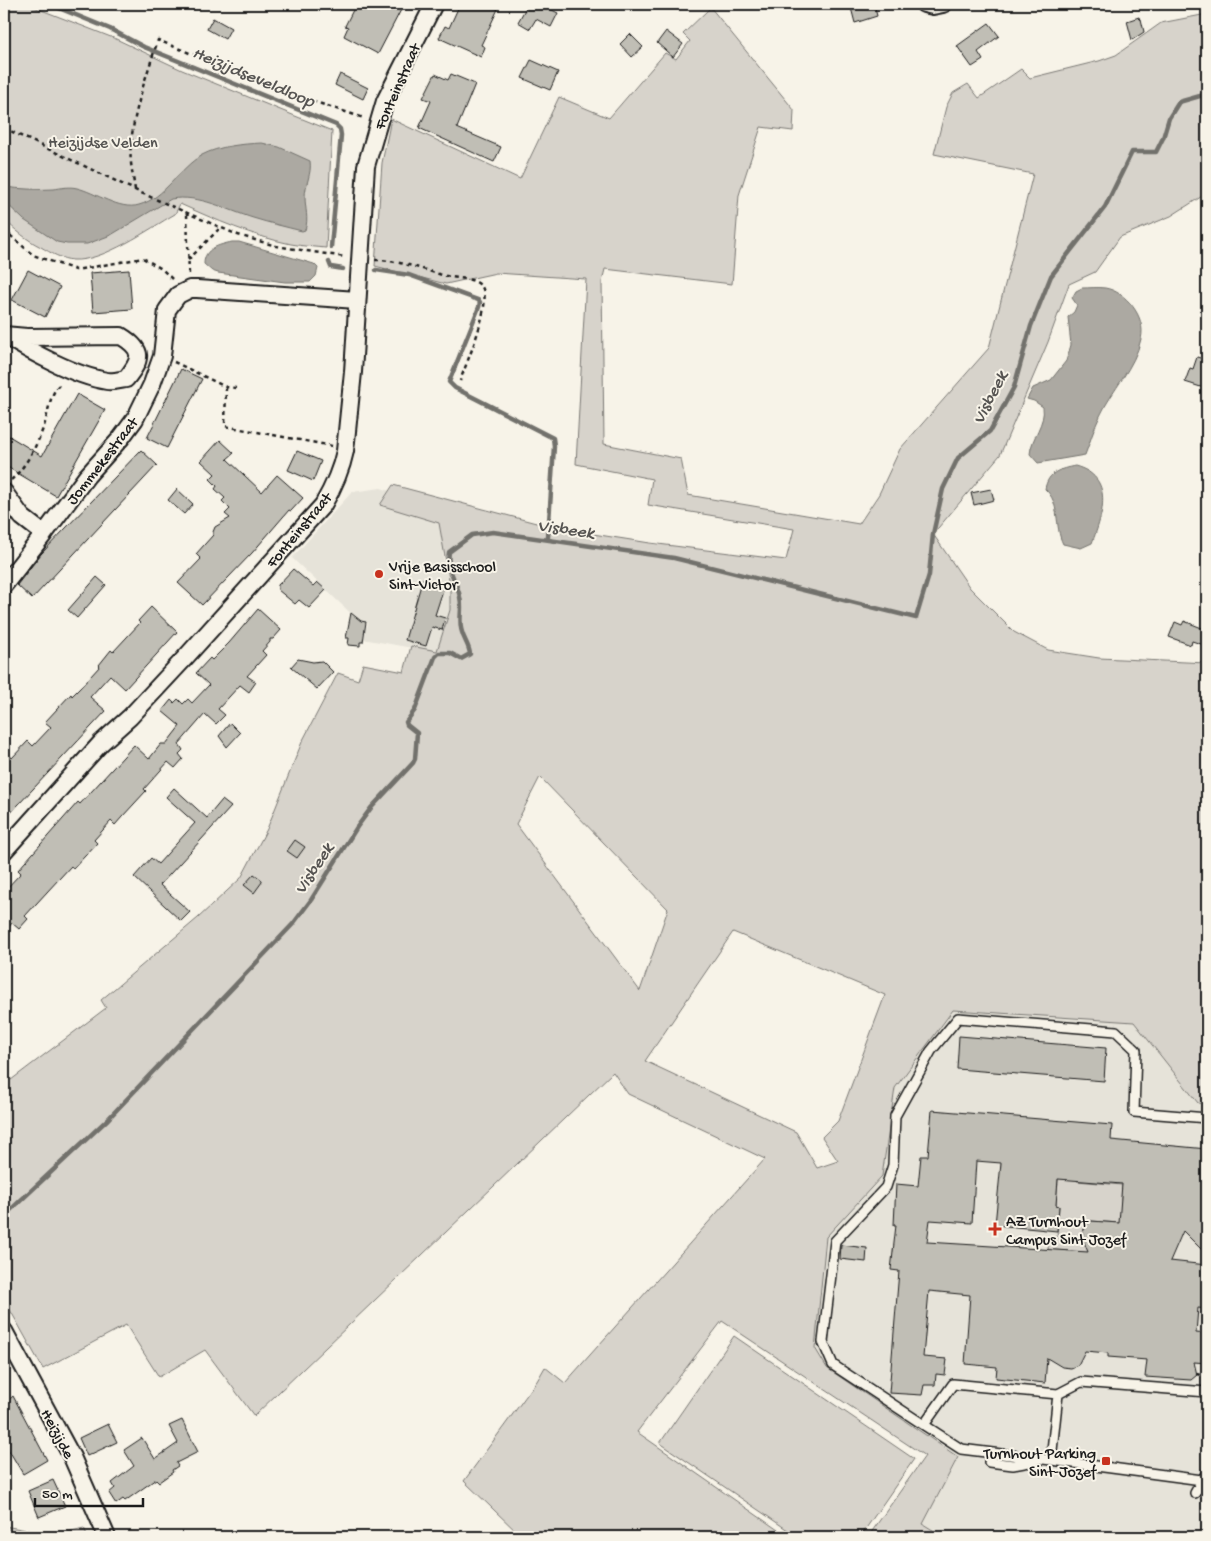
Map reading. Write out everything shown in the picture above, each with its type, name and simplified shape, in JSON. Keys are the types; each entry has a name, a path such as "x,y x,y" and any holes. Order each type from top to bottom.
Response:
{"street":[{"name":"Fonteinstraat","path":"4,851 101,743 130,718 184,659 329,495 345,451 353,372 366,166 378,122 392,87 434,4"},
{"path":"924,4 933,6 943,4"},
{"path":"191,290 357,300"},
{"name":"Jommekestraat","path":"4,584 87,476 121,438 135,419 152,384 162,356 167,310 178,296 191,290"},
{"path":"4,334 27,337 121,336 136,349 139,356 137,366 126,379 108,381 76,371 26,349 4,334"},
{"path":"5,488 22,516 44,534"},
{"name":"Heizijde","path":"4,1331 72,1457 107,1537"}],"lane":[{"path":"1195,1492 1205,1476 961,1449 833,1365 822,1342 835,1241 886,1187 893,1165 895,1116 932,1051 958,1018 1116,1031 1136,1050 1134,1112 1207,1118"},
{"path":"924,1425 953,1384 1058,1394 1081,1382 1207,1392"},
{"path":"1047,1460 1058,1394"},
{"path":"989,1462 1013,1465 1047,1460"}],"path":[{"path":"135,190 130,146 137,109 158,40 279,90 378,122"},
{"path":"4,128 178,210 238,235 276,246 340,256"},
{"path":"187,214 191,290"},
{"path":"188,260 220,228"},
{"path":"4,230 33,255 76,270 143,258 191,290"},
{"path":"370,259 405,264 448,276 469,279 481,284 486,293 486,302 482,320 460,381"},
{"path":"162,356 226,386 236,388"},
{"path":"5,488 17,474 36,444 45,424 54,389 76,371"},
{"path":"226,386 225,426 336,446"},
{"path":"1196,1374 1207,1376"}],"shaded area":[{"path":"262,143 279,147 310,161 305,192 307,218 305,230 302,231 265,222 202,201 181,198 171,199 111,235 87,244 67,244 57,242 24,220 4,201 4,187 54,189 71,187 84,190 116,203 132,206 139,205 157,196 186,167 202,155 223,148"},
{"path":"239,242 314,264 318,268 316,276 310,282 285,282 218,273 212,271 204,264 209,251 217,246"},
{"path":"1082,288 1113,290 1127,300 1133,306 1141,322 1141,339 1129,369 1100,416 1085,455 1038,463 1030,454 1042,419 1043,407 1027,399 1033,388 1051,380 1066,361 1071,345 1068,317 1074,312 1077,305 1072,298 1076,291"},
{"path":"1075,466 1088,471 1096,479 1101,488 1103,498 1100,520 1092,543 1081,548 1063,544 1053,501 1045,489 1052,475 1060,470"},
{"name":"Vrije Basisschool Sint-Victor","path":"381,488 486,523 446,549 443,555 445,569 456,594 439,648 434,652 363,639 368,623 358,620 292,558 352,492"},
{"name":"AZ Turnhout Campus Sint Jozef","path":"1037,897 1198,1103 1207,1105 1207,1537 944,1537 922,1524 958,1457 767,1350 818,1169 838,1161"}],"green space":[{"name":"Heizijdse Velden","path":"4,4 26,4 116,39 182,70 332,131 326,248 291,244 262,237 180,204 175,214 139,236 98,256 85,259 73,260 60,257 21,234 4,219"},
{"path":"708,4 716,4 711,8 794,110 793,131 761,127 739,195 732,284 605,269 602,282 604,444 681,459 688,495 859,524 879,494 900,449 989,348 1033,174 934,154 946,107 953,93 968,84 979,98 1021,69 1030,78 1099,61 1116,55 1161,23 1207,14 1207,193 1171,216 1120,237 1095,272 1069,284 1048,342 1000,455 933,534 970,588 1014,632 1048,650 1099,658 1207,663 1207,1105 1198,1103 1134,1022 953,1010 895,1088 882,1176 826,1237 815,1348 827,1368 958,1457 923,1524 944,1537 868,1537 925,1456 722,1321 637,1432 788,1537 522,1537 464,1481 537,1381 545,1367 565,1383 765,1159 628,1094 613,1072 254,1416 205,1350 159,1377 126,1325 43,1369 4,1299 4,1072 11,1080 106,1008 101,1000 198,918 241,878 267,829 302,742 338,673 358,680 363,664 404,672 411,646 437,651 450,610 450,585 439,523 380,505 393,485 555,528 650,543 786,560 794,529 648,505 652,479 576,464 586,279 496,273 446,284 375,266 382,163 391,119 520,179 559,97 609,118 665,53 676,59 690,41 683,34 710,8","holes":["540,777 668,909 640,991 516,824","733,932 885,995 838,1121 822,1137 838,1161 817,1168 796,1132 645,1061"]},
{"path":"1059,1168 1078,1169 1077,1181 1122,1185 1120,1223 1091,1221 1083,1230 1083,1240 1094,1253 1048,1251 1049,1237 1057,1237 1059,1206 1056,1205"},
{"path":"734,1336 914,1459 860,1537 798,1537 660,1443"},
{"path":"4,1526 55,1535 84,1528 88,1537 4,1537"}],"building":[{"path":"356,4 404,4 378,54 344,36 348,27 345,26"},
{"path":"460,4 487,4 498,9 481,45 485,47 481,57 439,38 445,26 449,28"},
{"path":"528,4 540,4 558,13 551,27 536,19 530,29 518,22"},
{"path":"850,4 874,4 877,16 855,23"},
{"path":"1139,17 1144,32 1132,40 1127,21"},
{"path":"213,18 231,28 225,39 207,29"},
{"path":"989,23 999,36 978,52 983,60 972,67 957,46"},
{"path":"666,31 683,44 673,57 657,43"},
{"path":"630,34 643,47 632,57 620,44"},
{"path":"531,60 558,72 550,90 522,78"},
{"path":"340,74 368,88 363,99 335,85"},
{"path":"435,74 448,80 451,74 475,84 457,128 501,147 494,162 419,128 431,101 423,98"},
{"path":"28,270 60,287 45,317 12,300"},
{"path":"129,270 132,309 93,312 90,273"},
{"path":"1197,357 1207,360 1207,389 1185,382 1190,368 1193,369"},
{"path":"181,369 202,379 167,448 147,438"},
{"path":"77,394 105,410 56,496 4,465 4,433 42,456"},
{"path":"220,440 234,453 227,459 262,492 277,475 303,498 291,511 289,510 252,553 202,605 178,583 201,559 196,554 213,535 215,527 230,518 225,514 230,509 222,501 225,498 215,489 217,486 210,479 215,474 201,461"},
{"path":"141,450 157,465 32,599 17,585 41,554"},
{"path":"297,451 321,461 313,481 288,470"},
{"path":"177,489 193,504 184,514 168,500"},
{"path":"991,489 994,500 974,505 971,493"},
{"path":"293,569 313,586 317,582 326,590 309,608 299,600 295,604 278,590 278,585"},
{"path":"97,577 106,585 77,618 68,610"},
{"path":"423,578 445,584 435,615 445,618 442,630 432,627 426,646 405,640"},
{"path":"151,607 177,632 125,689 110,675 90,697 106,711 4,820 4,749 12,758 28,741 33,746 51,727 45,722 71,694 72,696 80,688 100,666 111,650 113,652 140,623 138,621"},
{"path":"258,609 281,630 273,639 270,639 270,642 262,651 266,655 247,676 256,682 249,692 240,685 218,709 225,715 216,724 205,714 179,744 183,750 179,754 183,759 175,768 168,762 144,789 146,791 115,825 111,821 94,840 97,843 73,869 71,866 25,916 28,919 19,929 12,923 4,933 4,891 21,873 18,870 78,802 80,804 134,745 149,759 161,744 166,744 180,726 162,711 171,700 174,703 178,699 183,704 188,699 192,703 209,685 196,673 210,658 212,660 229,643"},
{"path":"351,613 361,621 366,622 363,642 360,642 360,646 348,645 349,638 346,638"},
{"path":"1184,621 1207,630 1207,646 1192,641 1191,645 1169,637 1175,622 1182,625"},
{"path":"298,659 313,662 322,661 333,672 317,689 291,667"},
{"path":"230,723 240,733 227,747 219,736"},
{"path":"174,788 207,818 222,800 231,807 160,885 190,912 181,921 134,877 151,858 158,864 195,823 166,797"},
{"path":"295,840 305,847 297,858 287,851"},
{"path":"254,874 262,882 254,893 244,885"},
{"path":"959,1036 1106,1048 1104,1081 957,1069"},
{"path":"932,1110 1112,1125 1111,1140 1207,1149 1207,1255 1183,1231 1170,1261 1207,1265 1207,1309 1198,1308 1196,1333 1207,1334 1207,1363 1194,1362 1197,1375 1191,1380 1145,1377 1147,1360 1108,1357 1108,1353 1085,1351 1078,1365 1071,1368 1062,1367 1047,1358 1045,1383 996,1378 997,1367 965,1364 970,1295 929,1291 923,1357 947,1359 945,1375 936,1374 935,1385 924,1385 922,1395 889,1393 899,1271 891,1270 896,1225 894,1225 896,1184 918,1186 921,1156 928,1156","holes":["976,1161 1001,1163 995,1225 1057,1231 1059,1206 1056,1205 1058,1179 1122,1184 1119,1223 1091,1221 1085,1226 1082,1237 1088,1252 927,1242 930,1220 972,1223"]},
{"path":"841,1245 867,1248 866,1262 840,1259"},
{"path":"13,1396 47,1460 23,1474 4,1442 4,1404"},
{"path":"182,1420 198,1452 176,1463 178,1466 172,1470 173,1472 159,1482 156,1479 125,1501 123,1499 116,1504 109,1493 115,1488 112,1483 134,1466 124,1450 142,1438 155,1459 178,1443 169,1426"},
{"path":"108,1424 117,1442 87,1456 79,1438"},
{"path":"53,1480 65,1506 39,1517 28,1491"}],"waterway":[{"name":"Heizijdseveldloop","path":"49,4 110,29 144,47 336,125 340,129 341,135 331,247"},
{"name":"Visbeek","path":"4,1216 108,1119 293,924 311,900 371,808 413,763 417,733 406,722 415,710 435,657 439,653 450,653 461,659 470,654 461,628 459,591 450,570 448,558 449,552 472,535 493,532 674,558 916,618 929,575 933,534 943,489 958,458 990,431 1014,387 1031,326 1051,276 1105,207 1132,152 1156,152 1163,138 1169,118 1179,102 1207,94"},
{"name":"Heizijdseveldloop","path":"329,262 331,267 343,269"},
{"path":"376,270 409,275 480,302 449,382 455,388 553,438 548,537"}],"place":[{"name":"Vrije Basisschool Sint-Victor","path":"379,574"},
{"name":"AZ Turnhout Campus Sint Jozef","path":"995,1229"},
{"name":"Turnhout Parking Sint-Jozef","path":"1106,1461"}]}
